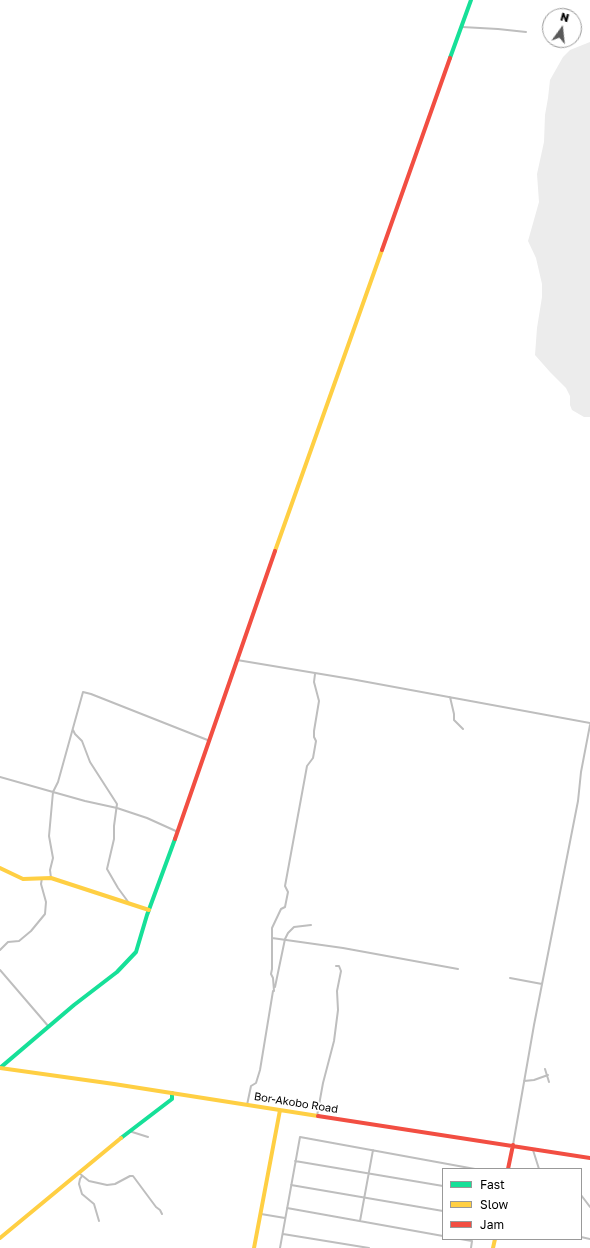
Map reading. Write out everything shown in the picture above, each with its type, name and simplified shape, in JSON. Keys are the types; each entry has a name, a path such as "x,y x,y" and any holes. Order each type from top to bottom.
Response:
{"street":[{"path":"0,1068 128,961 139,946 194,783 210,742 237,660 337,375 471,0"},
{"path":"462,27 492,28 526,32"},
{"path":"237,660 450,697 590,724 581,772 578,801 508,1168"},
{"path":"274,991 274,978 271,974 272,928 281,909 285,906 288,892 285,886 307,766 313,758 316,741 314,731 319,701 314,682 314,674"},
{"path":"51,878 50,870 53,858 49,836 53,792 58,782 83,692 210,742"},
{"path":"450,697 454,720 463,729"},
{"path":"73,729 74,734 82,741 90,762 117,804 114,839 107,869 129,904"},
{"path":"0,777 85,801 117,808 147,818 178,832"},
{"path":"0,868 23,879 51,878 150,910"},
{"path":"0,950 8,942 19,941 31,931 45,914 46,902 41,884 42,878"},
{"path":"247,1105 251,1086 256,1083 260,1070 285,939 294,927 311,925"},
{"path":"272,938 458,969"},
{"path":"317,1116 323,1083 334,1041 338,1010 337,991 342,971 339,966 336,966"},
{"path":"0,970 49,1026"},
{"path":"510,978 542,984"},
{"name":"Bor-Akobo Road","path":"0,1068 114,1084 590,1158"},
{"path":"545,1069 549,1082"},
{"path":"524,1081 534,1080 548,1075"},
{"path":"0,1238 81,1175 129,1131 172,1099 172,1093"},
{"path":"254,1248 280,1110"},
{"path":"129,1131 148,1137"},
{"path":"280,1248 300,1137 470,1168"},
{"path":"532,1149 539,1168"},
{"path":"360,1221 373,1150"},
{"path":"295,1161 442,1186"},
{"path":"81,1175 89,1181 107,1185 115,1184 130,1176 133,1176 162,1214"},
{"path":"81,1175 79,1184 82,1194 94,1204 99,1221"},
{"path":"291,1185 442,1211"},
{"path":"582,1196 590,1207"},
{"path":"287,1208 442,1236"},
{"path":"260,1214 285,1218"},
{"path":"282,1234 369,1248"},
{"path":"471,1248 472,1240"}],"shaded area":[{"path":"590,42 590,417 584,417 572,410 570,405 570,396 566,388 535,355 537,328 542,297 542,284 536,258 528,241 539,202 537,174 544,142 545,115 550,80 563,57 570,50 582,48 582,45"}],"traffic: fast":[{"path":"450,58 471,0"},
{"path":"0,1068 74,1005 117,972 136,952 147,915 175,839"},
{"path":"121,1138 172,1099 172,1093"}],"traffic: slow":[{"path":"275,551 382,250"},
{"path":"0,868 23,879 51,878 149,910"},
{"path":"0,1068 318,1116"},
{"path":"254,1248 280,1110"},
{"path":"0,1238 121,1138"},
{"path":"493,1248 495,1240"}],"traffic: jam":[{"path":"382,250 450,58"},
{"path":"175,839 275,551"},
{"path":"318,1116 590,1158"},
{"path":"508,1168 513,1145"}]}
